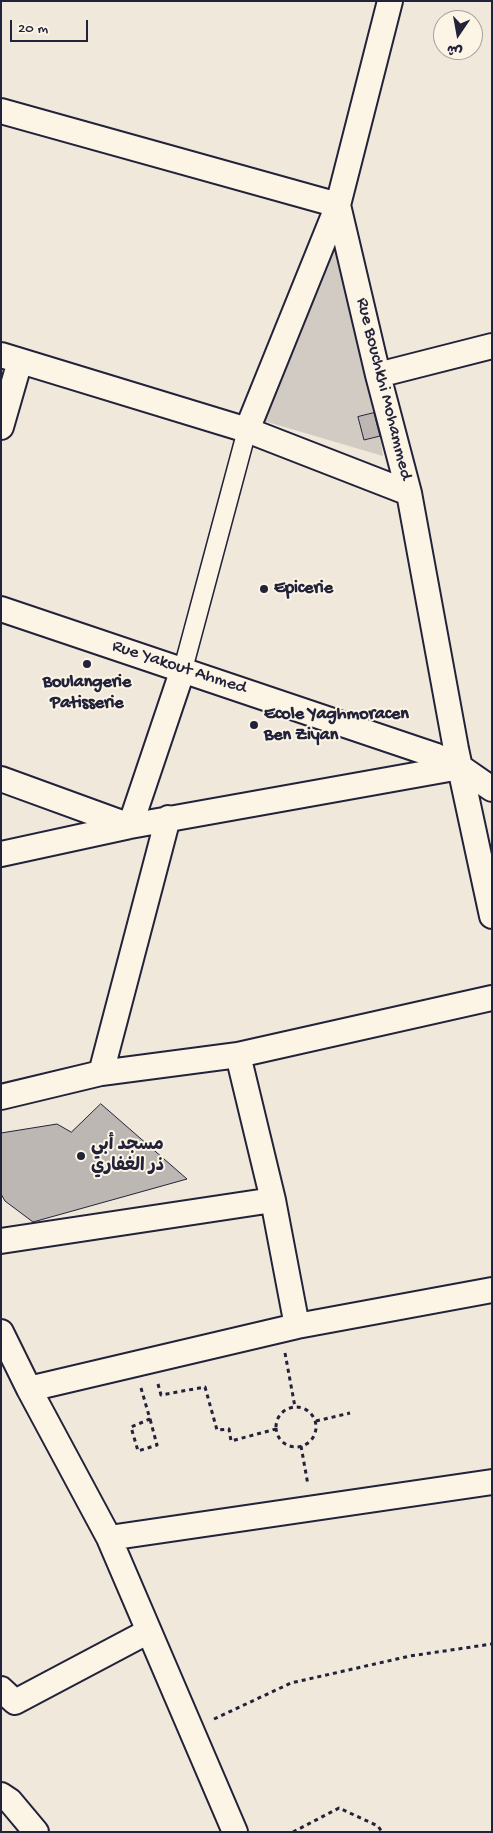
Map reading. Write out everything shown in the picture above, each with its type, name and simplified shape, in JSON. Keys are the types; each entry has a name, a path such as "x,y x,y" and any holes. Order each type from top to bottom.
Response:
{"street":[{"path":"130,826 183,669 247,430 338,205 390,1"},
{"path":"1,111 338,205"},
{"name":"Rue Bouchkhi Mohammed","path":"338,205 378,375 410,493 460,767 492,916"},
{"path":"378,375 492,346"},
{"path":"1,427 11,358 247,430 410,493"},
{"name":"Rue Yakout Ahmed","path":"1,609 434,755 460,767 492,789"},
{"path":"1,854 168,818 460,767"},
{"path":"1,779 130,826"},
{"path":"100,1073 168,818"},
{"path":"1,1097 100,1073 238,1056 492,998"},
{"path":"238,1056 273,1200 297,1326"},
{"path":"1,1241 273,1200"},
{"path":"29,1389 297,1326 492,1290"},
{"path":"1,1332 108,1538 234,1832"},
{"path":"108,1538 492,1482"},
{"path":"6,1702 149,1631"},
{"path":"1,1795 10,1801 36,1832"}],"path":[{"path":"284,1349 295,1407"},
{"path":"157,1380 160,1395 205,1387 217,1430 229,1429 231,1441 276,1429"},
{"path":"140,1384 150,1419 157,1446 138,1451 131,1427 150,1419"},
{"path":"295,1407 308,1410 316,1421 312,1440 301,1446 294,1446 282,1441 276,1429 279,1416 289,1408 295,1407"},
{"path":"316,1421 350,1414"},
{"path":"301,1446 309,1489"},
{"path":"191,1730 291,1683 410,1656 492,1644"},
{"path":"293,1832 340,1808 378,1826 382,1832"}],"shaded area":[{"path":"332,238 374,413 358,417 364,440 380,436 383,456 264,421"}],"building":[{"path":"374,413 380,436 364,440 358,417"},
{"name":"مسجد أبي ذر الغفاري","path":"101,1104 187,1179 33,1222 5,1201 1,1194 1,1133 57,1124 71,1132"}],"place":[{"name":"Epicerie","path":"264,589"},
{"name":"Boulangerie Patisserie","path":"87,664"},
{"name":"Ecole Yaghmoracen Ben Ziyan","path":"254,725"},
{"name":"مسجد أبي ذر الغفاري","path":"81,1156"}]}
